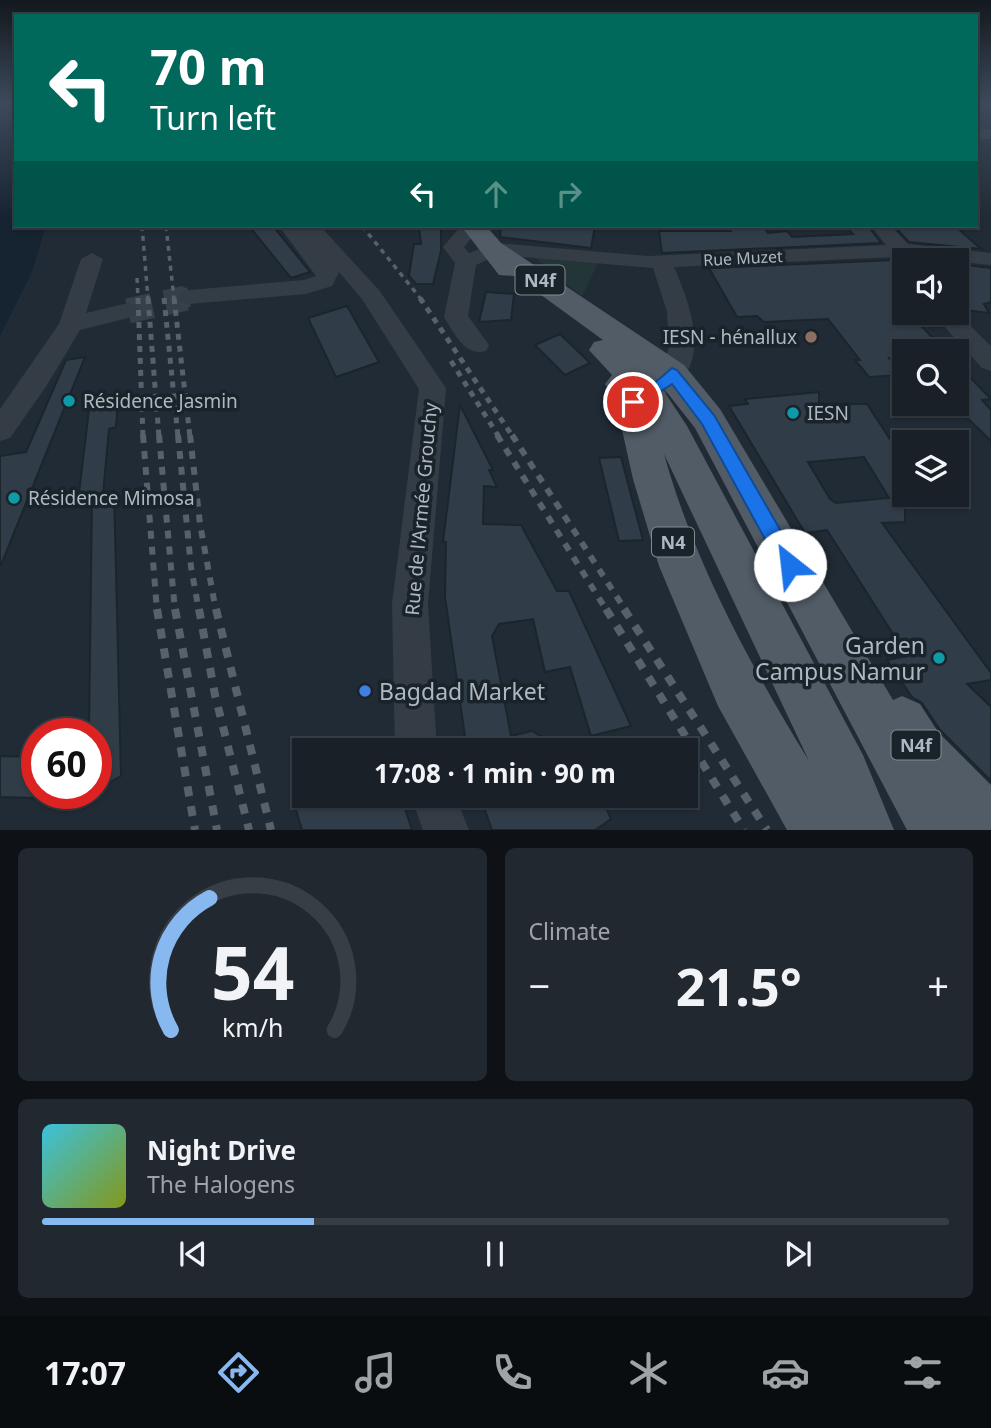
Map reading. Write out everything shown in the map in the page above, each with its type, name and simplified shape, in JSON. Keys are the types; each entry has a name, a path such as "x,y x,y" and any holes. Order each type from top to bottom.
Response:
{"main road":[{"name":"N4","path":"474,228 495,249 515,277 583,325 643,382 652,479 681,566 736,688 819,830"},
{"name":"N4f","path":"643,382 708,419 845,662 892,707 919,751 991,825"},
{"path":"643,382 674,436 844,774 864,830"},
{"path":"845,662 938,830"}],"street":[{"path":"189,297 306,287 324,281 329,274 291,228"},
{"name":"Rue de l'Armée Grouchy","path":"311,228 371,295 433,388 410,604 415,738"},
{"path":"466,262 453,247 470,228"},
{"path":"883,228 900,248"},
{"path":"466,262 495,249"},
{"name":"Rue Muzet","path":"495,249 654,262 892,256"},
{"path":"0,430 38,378 71,324 92,259"},
{"path":"466,262 456,317 477,345"},
{"path":"643,382 683,355 680,306 654,262"},
{"path":"71,324 128,311"},
{"path":"956,325 991,362"},
{"path":"438,808 446,830"}],"shaded area":[{"path":"534,257 598,263 582,296"}],"water":[{"path":"0,142 14,142 14,228 45,228 31,274 0,336"}],"building":[{"path":"251,228 275,228 310,272 291,278"},
{"path":"419,228 441,228 441,251 433,284 416,284 409,276 414,244 421,244"},
{"path":"501,228 595,228 591,248 500,237"},
{"path":"729,228 764,228 768,233 787,231 792,237 853,234 847,228 870,228 881,243 662,253 659,231 731,231"},
{"path":"896,228 957,228 981,249 909,242"},
{"path":"892,260 892,325 920,325 934,339 892,339 892,358 889,358 892,362 892,376 869,377 855,360 860,360 828,319 764,322 757,316 737,317 709,268"},
{"path":"969,265 991,268 991,302 984,304 989,313 969,310"},
{"path":"486,292 514,294 511,320 479,322"},
{"path":"347,306 379,362 336,377 308,318"},
{"path":"560,334 590,363 565,375 535,345"},
{"path":"85,357 0,565 0,456 26,452 66,360"},
{"path":"969,376 991,399 982,400 991,410 991,441 965,416 969,416"},
{"path":"819,392 819,404 867,404 892,442 892,507 905,507 905,522 882,523 991,673 991,680 967,684 991,707 991,781 940,730 922,703 912,697 887,660 907,656 827,530 805,533 729,406 748,404 745,399","holes":["864,457 889,498 836,503 830,499 808,462"]},
{"path":"118,400 116,427 109,429 103,494 114,490 121,776 112,781 112,718 89,718 92,498 78,501 89,410"},
{"path":"460,405 493,470 489,470 497,487 484,486 483,524 521,525 557,591 569,591 631,726 591,736 570,667 545,672 533,619 499,624 492,636 511,736 532,731 544,738 465,738 445,597 446,542 443,542"},
{"path":"621,457 643,540 619,541 599,458"},
{"path":"0,756 21,757 21,798 0,797"},
{"path":"295,808 405,808 412,830 302,830"},
{"path":"484,808 606,808 611,819 595,830 492,830"}],"tunnel":[{"path":"179,299 189,297"},
{"path":"128,311 186,298"}],"railway":[{"path":"142,228 148,299"},
{"path":"166,228 174,299"},
{"path":"364,228 421,299"},
{"path":"137,278 138,299"},
{"path":"138,298 143,437"},
{"path":"148,298 159,437"},
{"path":"164,298 178,437"},
{"path":"174,298 190,437"},
{"path":"420,298 513,437"},
{"path":"451,361 499,437"},
{"path":"143,435 157,611"},
{"path":"159,435 175,611"},
{"path":"178,435 191,567 199,611"},
{"path":"190,435 200,524 216,611"},
{"path":"497,435 607,611"},
{"path":"512,435 626,611"},
{"path":"157,609 195,830"},
{"path":"175,609 217,830"},
{"path":"199,609 215,695 249,830"},
{"path":"216,609 271,830"},
{"path":"606,609 744,830"},
{"path":"624,609 767,830"}],"place":[{"name":"IESN - hénallux","path":"811,337"},
{"name":"Résidence Jasmin","path":"69,401"},
{"name":"IESN","path":"793,413"},
{"name":"Résidence Mimosa","path":"14,498"},
{"name":"Garden Campus Namur","path":"939,658"},
{"name":"Bagdad Market","path":"365,691"}],"route":[{"path":"633,402 662,385 672,373 708,419 790,565"}]}
